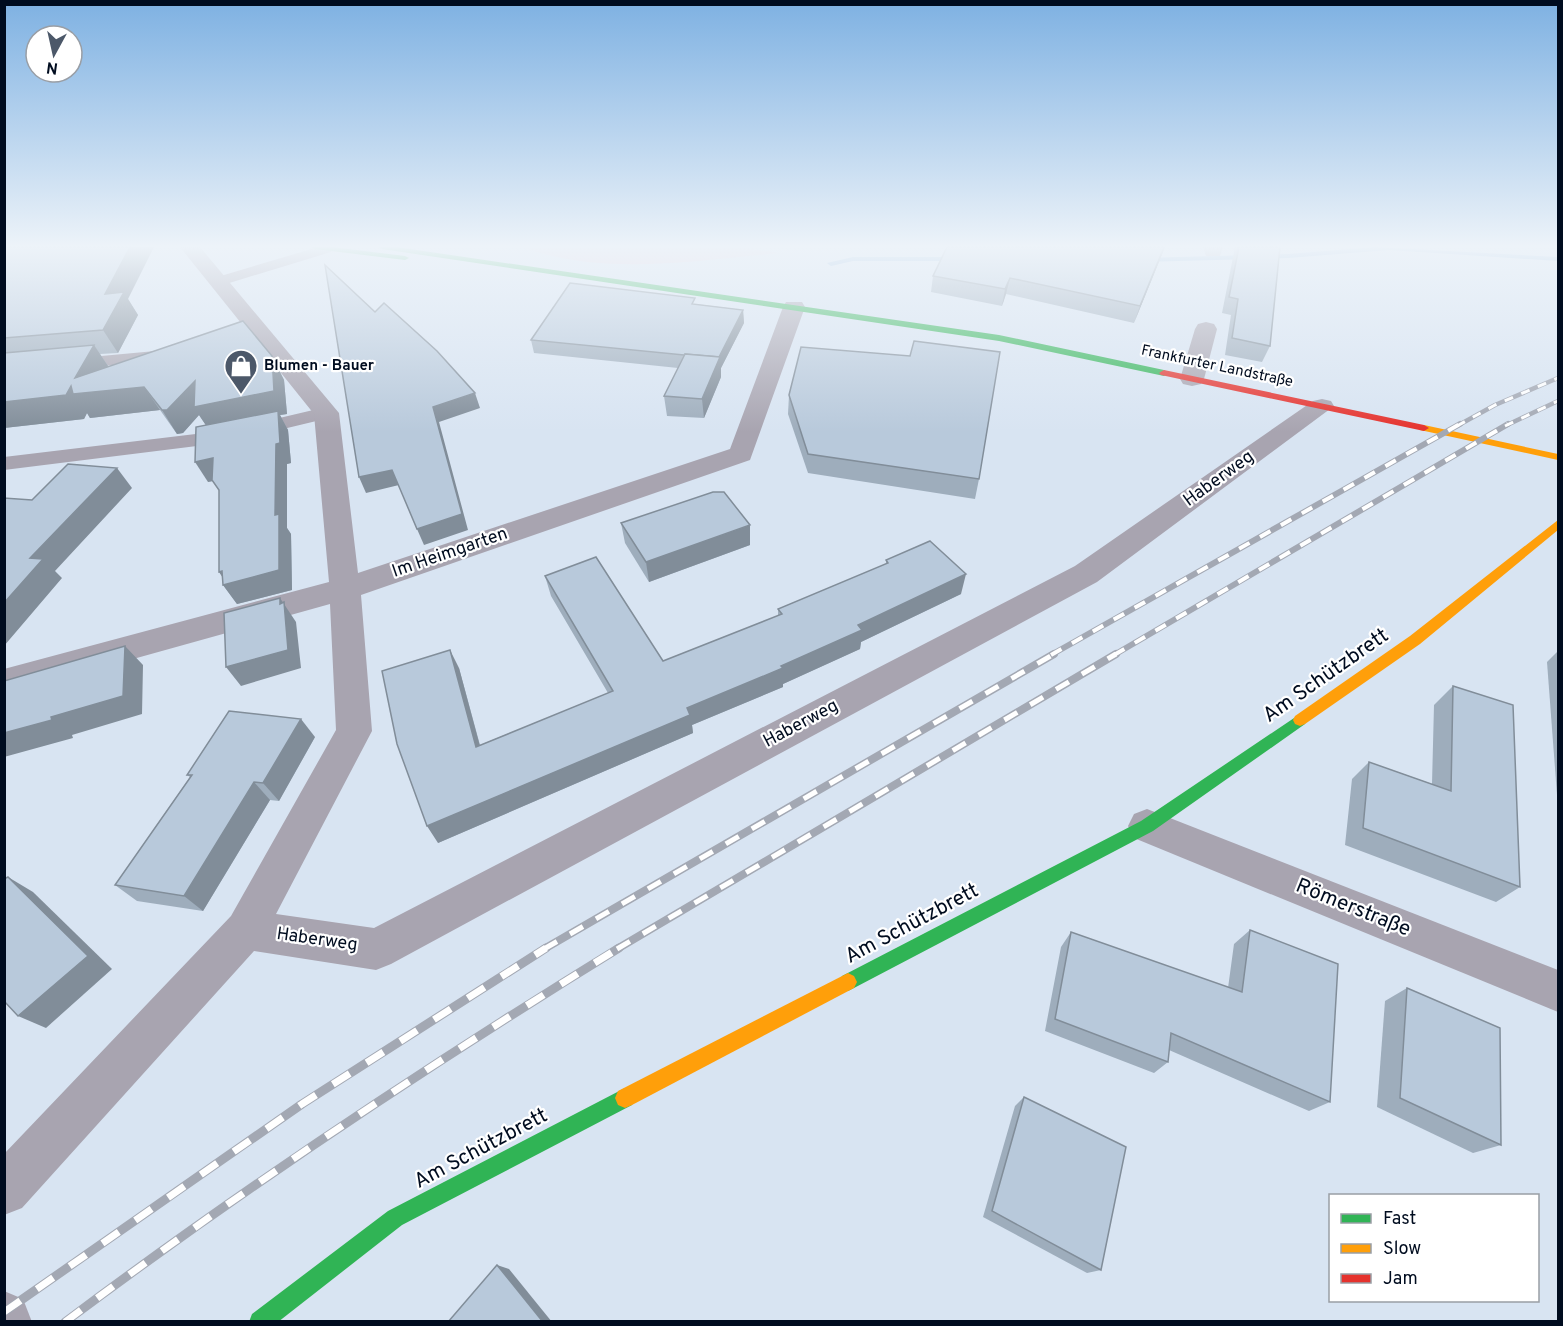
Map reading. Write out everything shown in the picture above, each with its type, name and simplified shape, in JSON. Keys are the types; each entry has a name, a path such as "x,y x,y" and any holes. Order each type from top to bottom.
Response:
{"street":[{"path":"234,309 248,336 326,412"},
{"name":"Im Heimgarten","path":"4,682 345,589 741,454 793,309"},
{"name":"Frankfurter Landstraße","path":"806,309 999,338 1558,457"},
{"path":"1192,379 1206,329"},
{"name":"Haberweg","path":"246,930 376,949 1086,574 1322,406"},
{"name":"Haberweg","path":"4,1190 246,930 354,731 345,589 326,412"},
{"name":"Am Schützbrett","path":"260,1322 395,1218 1147,826 1415,640 1558,524"},
{"name":"Römerstraße","path":"1147,826 1558,991"}],"lane":[{"path":"4,371 156,357 179,352"},
{"path":"4,464 229,436 326,412"}],"building":[{"path":"4,309 115,309 103,330 4,338"},
{"path":"332,309 372,309 375,312 378,309 390,309 437,351 475,393 433,407 462,514 417,529 392,470 359,477"},
{"path":"552,309 743,310 719,357 531,340"},
{"path":"1236,309 1274,309 1270,346 1232,338"},
{"path":"243,321 272,356 274,391 194,407 195,381 167,410 162,410 144,387 73,394 71,386 66,395 4,402 4,353 94,345 75,378"},
{"path":"914,341 1000,352 979,479 808,454 789,395 801,347 910,356"},
{"path":"685,354 720,357 702,399 664,396"},
{"path":"278,411 280,443 276,444 275,515 279,514 279,570 223,585 222,571 219,572 219,490 212,480 213,458 195,462 196,427"},
{"path":"68,464 117,468 30,558 43,559 4,603 4,498 32,500"},
{"path":"713,492 724,492 750,525 646,562 621,523"},
{"path":"930,541 966,574 858,625 862,630 781,666 783,668 687,708 690,715 427,826 397,744 382,671 450,650 476,747 613,691 545,576 596,557 663,661 782,614 778,609 888,563 886,560"},
{"path":"280,598 280,604 284,602 288,650 226,667 224,613"},
{"path":"125,646 123,696 51,717 52,720 4,733 4,681"},
{"path":"1453,686 1513,705 1520,887 1363,828 1369,762 1451,791"},
{"path":"229,711 301,719 263,783 254,782 184,896 115,885 192,775 187,775"},
{"path":"8,877 88,956 18,1016 4,1001 4,879"},
{"path":"1250,930 1338,964 1330,1102 1171,1033 1168,1062 1055,1019 1071,932 1242,992"},
{"path":"1407,988 1500,1028 1501,1145 1400,1098"},
{"path":"1024,1097 1126,1147 1101,1270 992,1211"},
{"path":"497,1265 543,1322 448,1322"}],"railway":[{"path":"1457,426 1495,405 1558,378"},
{"path":"1505,426 1558,401"},
{"path":"1051,655 1460,424"},
{"path":"1114,655 1508,424"},
{"path":"544,949 1054,654"},
{"path":"617,949 1116,654"},
{"path":"4,1312 302,1104 546,948"},
{"path":"65,1322 200,1223 338,1129 477,1037 619,948"}],"traffic: fast":[{"path":"802,309 999,338 1164,373"},
{"path":"848,982 1147,826 1300,720"},
{"path":"260,1322 395,1218 625,1098"}],"traffic: slow":[{"path":"1424,428 1558,457"},
{"path":"1300,720 1415,640 1558,524"},
{"path":"625,1098 848,982"}],"traffic: jam":[{"path":"1164,373 1424,428"}],"place":[{"name":"Blumen - Bauer","path":"241,395"}]}
